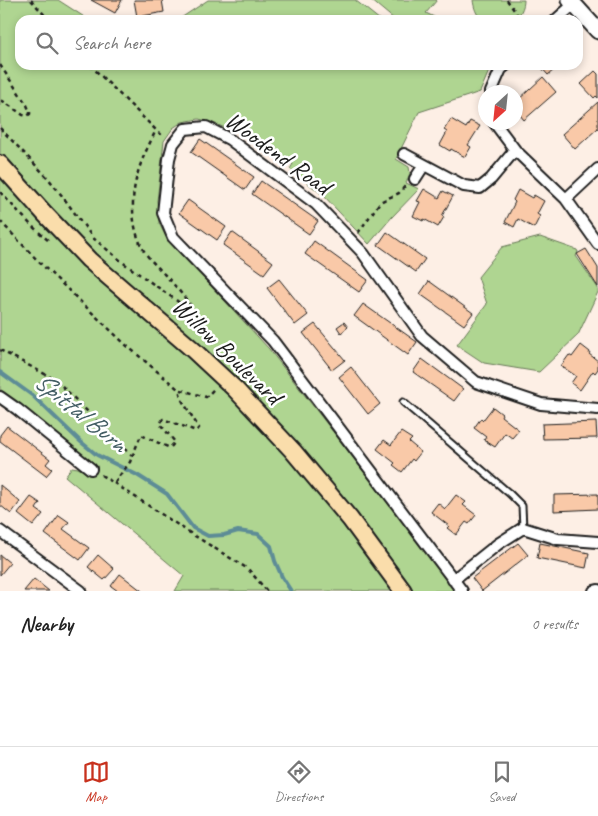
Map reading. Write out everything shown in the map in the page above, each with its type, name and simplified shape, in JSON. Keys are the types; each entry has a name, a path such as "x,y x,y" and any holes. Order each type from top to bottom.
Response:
{"main road":[{"name":"Willow Boulevard","path":"0,164 89,260 192,348 235,389 293,451 350,519 403,591"}],"street":[{"path":"560,15 572,2 598,31"},
{"path":"494,85 501,70"},
{"name":"Woodend Road","path":"173,144 185,129 206,127 229,139 316,204 363,253 422,336 476,382 541,404 598,409"},
{"path":"500,130 515,150 566,199 598,244"},
{"path":"173,144 169,160 163,213 173,237 273,341 462,591"},
{"path":"404,154 464,186 480,188 491,179 515,150"},
{"path":"415,179 424,165"},
{"path":"566,199 598,169"},
{"path":"0,397 91,469"},
{"path":"453,580 498,544 523,528 558,539 598,542"},
{"path":"0,531 81,591"},
{"path":"594,591 598,590"}],"lane":[{"path":"403,402 522,506 523,528"}],"path":[{"path":"30,0 44,15"},
{"path":"507,0 518,15"},
{"path":"0,65 27,105 30,114 23,116 0,99"},
{"path":"95,70 156,130 173,144"},
{"path":"0,128 48,178 93,238 125,264 187,308 190,305 189,303 146,254 137,237 134,224 133,200 138,170 156,130"},
{"path":"351,241 380,202 399,193 409,181 415,179"},
{"path":"0,192 32,226 53,244"},
{"path":"0,221 39,262 126,345 178,390 206,397 214,389"},
{"path":"0,350 56,380 132,456"},
{"path":"114,483 130,462 141,435 170,448 175,442 160,424 163,419 196,431 200,428 182,400 178,390"},
{"path":"91,469 248,569 267,591"}],"green space":[{"path":"0,0 58,0 81,15 15,15 15,70 490,70 483,85 478,85 478,93 419,112 396,159 409,167 410,173 406,183 419,189 369,244 323,195 290,169 293,164 232,123 225,128 199,119 182,122 173,128 164,141 157,201 159,223 166,237 269,349 456,591 175,591 184,576 65,476 72,467 87,473 95,467 0,389"},
{"path":"208,0 355,0 374,15 186,15"},
{"path":"371,0 437,0 426,13 430,15 389,15"},
{"path":"473,0 524,0 519,15 478,15"},
{"path":"540,237 577,250 576,256 598,288 598,292 578,335 539,372 484,363 457,345 487,304 478,277 502,247"}],"building":[{"path":"91,0 122,0 115,13"},
{"path":"134,0 162,0 164,12 137,15"},
{"path":"544,70 554,70 548,75"},
{"path":"595,71 598,74 598,98 596,96 594,98 581,84"},
{"path":"543,77 556,92 524,120 523,96"},
{"path":"598,102 598,128 575,149 562,134"},
{"path":"451,119 466,128 470,121 478,125 478,129 468,145 471,147 465,157 440,145 447,132 444,130"},
{"path":"200,139 254,177 245,190 191,152"},
{"path":"261,181 318,221 309,234 252,194"},
{"path":"424,189 439,198 443,191 453,196 438,227 424,219 423,221 413,216 420,202 417,201"},
{"path":"518,190 532,198 534,195 544,201 537,214 540,216 534,228 518,219 514,227 505,222 515,202 513,200"},
{"path":"188,200 226,227 217,240 179,213"},
{"path":"232,232 273,262 264,274 223,245"},
{"path":"387,232 425,259 416,272 378,245"},
{"path":"314,241 368,280 359,292 305,254"},
{"path":"586,249 598,268 598,287 577,254"},
{"path":"279,279 308,315 295,325 267,288"},
{"path":"429,281 473,313 464,325 420,294"},
{"path":"363,304 417,342 408,355 354,316"},
{"path":"344,322 348,327 341,333 337,327"},
{"path":"315,324 345,360 332,370 303,333"},
{"path":"581,345 598,361 598,369 595,373 593,371 580,390 571,383 576,376 561,366 569,355 572,357"},
{"path":"422,359 463,389 454,401 413,372"},
{"path":"351,367 380,404 368,414 339,377"},
{"path":"493,407 519,430 512,438 505,433 495,447 484,440 486,437 474,428 481,418 483,420"},
{"path":"596,422 597,438 543,439 542,424"},
{"path":"7,426 50,459 46,464 52,469 46,476 0,441 0,435"},
{"path":"401,432 412,439 409,442 421,452 414,461 412,459 402,472 393,465 395,463 377,449 384,440 391,445"},
{"path":"0,485 20,502 11,514 0,505"},
{"path":"598,494 598,509 554,511 554,495"},
{"path":"456,495 466,502 463,505 476,515 469,524 466,522 456,535 447,528 449,526 431,512 438,503 445,509"},
{"path":"31,497 40,503 36,509 43,514 33,526 18,514"},
{"path":"59,515 69,522 63,529 89,548 80,560 45,534"},
{"path":"518,543 528,555 482,591 472,578"},
{"path":"540,543 589,553 586,568 537,558"},
{"path":"0,555 10,563 0,575"},
{"path":"98,555 114,569 104,580 88,567"},
{"path":"120,574 142,591 118,591 111,586"},
{"path":"34,579 49,591 24,591"}],"waterway":[{"name":"Spittal Burn","path":"0,372 33,396 97,455 137,475 167,494 193,528 208,536 224,535 238,531 258,534 271,546 282,577 291,591"}]}
